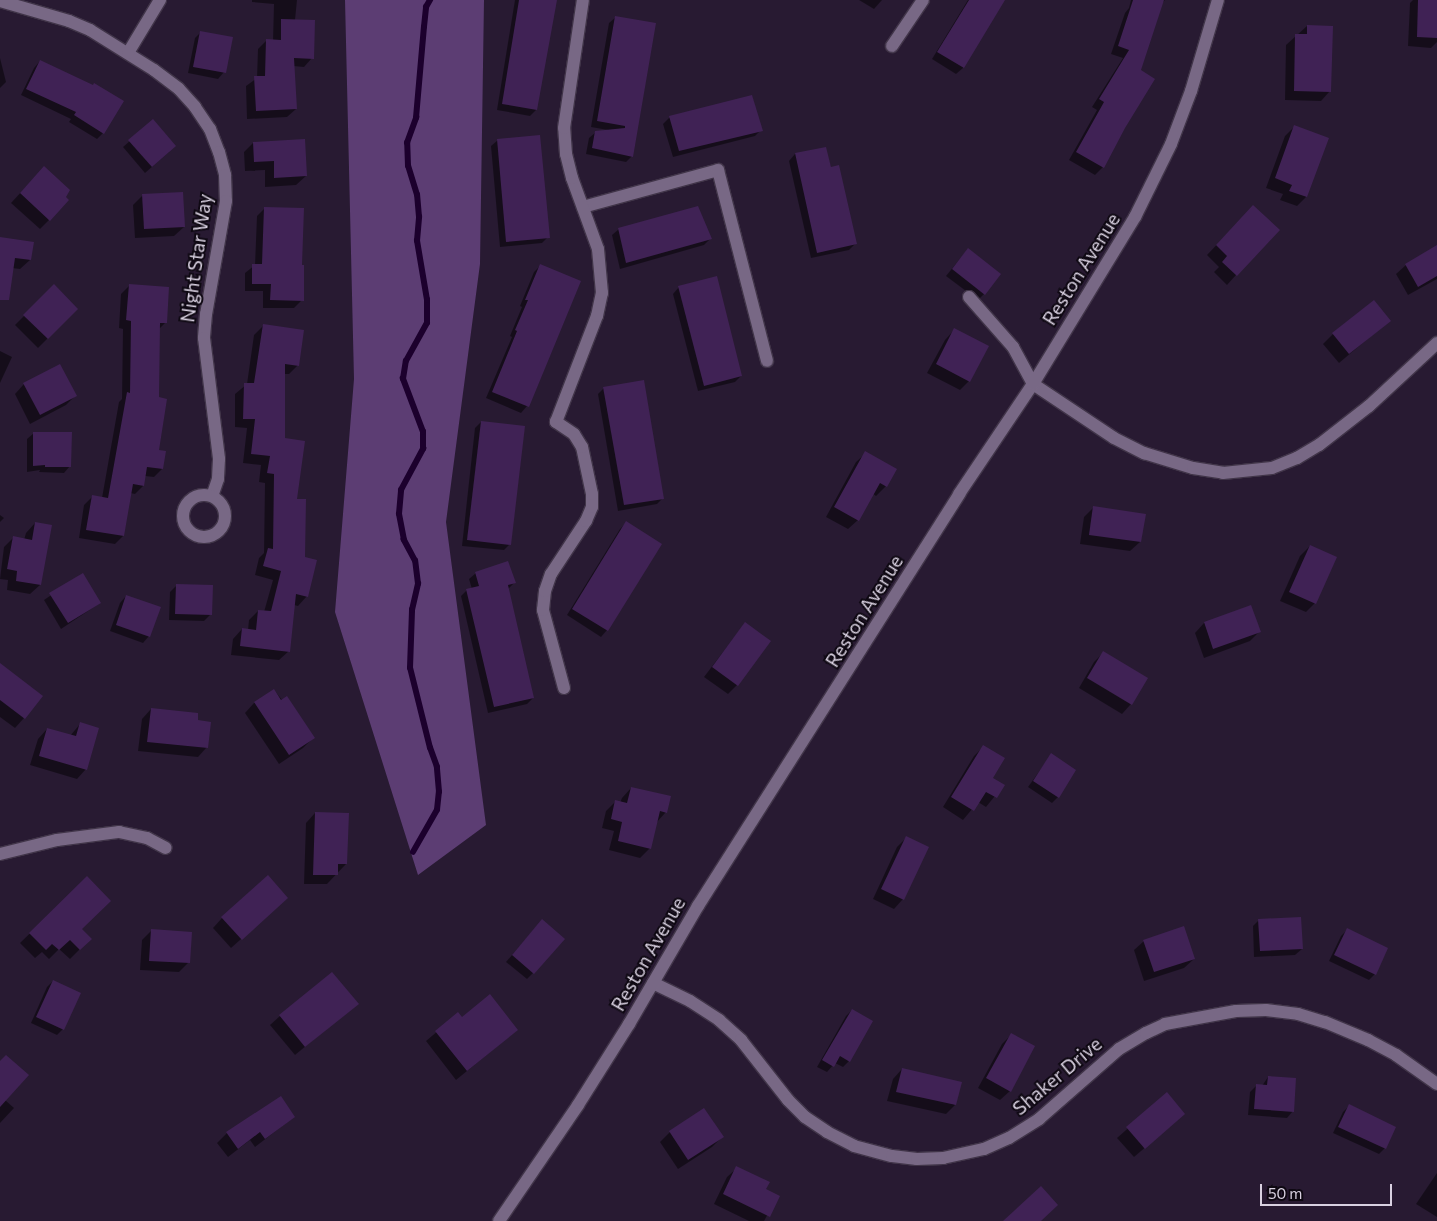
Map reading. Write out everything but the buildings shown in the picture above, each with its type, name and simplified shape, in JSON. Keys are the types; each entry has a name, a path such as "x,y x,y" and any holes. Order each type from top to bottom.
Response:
{"street":[{"path":"128,54 160,0"},
{"path":"564,688 543,610 545,590 551,574 586,521 592,507 592,494 582,448 574,434 556,422 597,316 602,292 598,249 572,178 566,154 564,128 583,0"},
{"path":"892,46 923,0"},
{"name":"Reston Avenue","path":"499,1221 578,1104 703,898 959,494 1033,384 1149,192 1172,144 1191,91 1218,0"},
{"name":"Night Star Way","path":"0,1 69,20 90,30 180,90 196,107 210,129 225,175 226,214 206,314 204,338 220,459 218,479 212,496"},
{"path":"583,207 718,170 767,361"},
{"path":"970,297 1013,347 1033,384 1114,438 1144,453 1193,468 1224,473 1251,472 1272,468 1296,458 1319,445 1369,406 1437,343"},
{"path":"0,854 57,840 119,832 148,838 166,848"},
{"name":"Shaker Drive","path":"653,983 690,1001 719,1020 741,1040 788,1100 805,1117 827,1132 854,1146 892,1156 917,1159 943,1158 984,1149 1009,1138 1039,1119 1119,1049 1146,1033 1182,1020 1236,1011 1266,1010 1298,1014 1325,1022 1389,1051 1437,1084"}],"shaded area":[{"path":"345,0 484,0 480,264 446,522 486,825 418,875 335,612 354,379"}],"waterway":[{"path":"413,852 437,810 439,792 437,767 430,748 410,668 412,610 418,584 415,561 404,540 399,514 401,490 423,449 423,432 403,379 406,361 427,323 427,300 417,241 419,217 417,195 408,166 407,143 416,118 426,7 430,0"}]}
